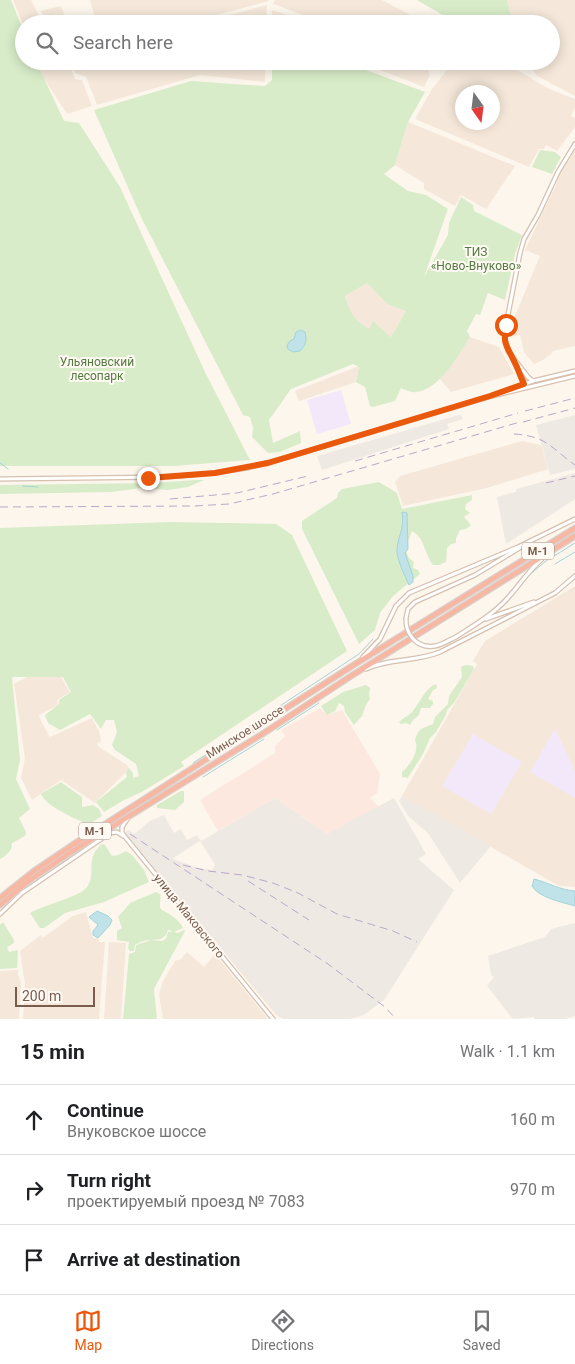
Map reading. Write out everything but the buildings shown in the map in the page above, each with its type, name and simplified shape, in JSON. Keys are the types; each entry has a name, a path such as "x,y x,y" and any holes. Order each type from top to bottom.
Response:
{"highway":[{"name":"Минское шоссе","path":"0,898 34,871 74,844 352,666 575,528"},
{"name":"М-1","path":"556,547 575,536"},
{"name":"Минское шоссе","path":"0,905 20,887 45,869 264,733 556,547"}],"main road":[{"path":"527,388 506,346 505,331 521,248 558,172 575,144"},
{"path":"513,359 528,377 533,380"},
{"path":"0,479 166,477 247,468 490,396 533,380 575,371"},
{"path":"490,396 575,376"},
{"path":"526,383 528,377"},
{"path":"556,547 534,566 506,600 456,637 437,646 422,645 414,640 408,632 406,618 408,609 416,602 481,572 536,538 556,527 575,520"},
{"path":"352,666 369,652 380,639 396,606 409,593 536,538"},
{"path":"351,676 386,662 419,659 432,655 546,598 561,589 575,576"},
{"path":"480,621 546,598"},
{"path":"126,838 122,833 122,826 135,812"},
{"path":"0,914 22,893 110,833 116,832 126,838"},
{"name":"улица Маковского","path":"126,838 273,1019"}],"shaded area":[{"path":"13,0 31,0 38,15 19,15"},
{"path":"90,0 269,1 216,15 94,15"},
{"path":"275,0 382,0 410,15 303,15 273,4"},
{"path":"507,0 575,0 575,96 537,76 533,70 560,70 560,15 511,15"},
{"path":"267,5 266,15 229,15"},
{"path":"61,6 64,15 43,15 41,11"},
{"path":"272,10 287,15 272,15"},
{"path":"40,70 72,70 75,79 82,80 92,106 67,114"},
{"path":"74,70 265,70 265,82 200,75 97,105 86,77 75,73"},
{"path":"380,70 428,70 430,75 424,87"},
{"path":"447,70 517,70 549,89 575,99 575,107 571,116 575,118 575,127 557,151 546,145 544,149 539,149 529,167 415,119 432,89"},
{"path":"408,122 515,166 486,209 461,195 455,206 424,189 424,183 395,165"},
{"path":"575,149 575,346 553,351 543,360 534,364 524,352 520,335 510,337 510,328 540,256 525,250 559,175"},
{"path":"367,283 387,304 406,311 391,337 373,322 369,330 351,315 345,296"},
{"path":"470,337 499,347 514,374 451,392 439,378 455,361"},
{"path":"359,366 356,382 299,401 295,391"},
{"path":"341,390 351,424 317,434 307,400"},
{"path":"459,415 463,419 447,424 449,429 322,470 317,456"},
{"path":"575,415 575,469 550,475 536,425"},
{"path":"522,441 541,445 548,469 487,488 403,506 395,482 400,476"},
{"path":"575,473 575,499 506,544 497,497 516,492 516,489"},
{"path":"575,586 575,887 559,886 402,796 477,664 473,661 485,641"},
{"path":"27,677 61,677 70,692 57,700 58,705 39,715 50,737 92,718 99,731 101,741 97,744 99,747 127,765 129,769 95,803 61,780 32,800 21,778 25,758 14,684"},
{"path":"320,708 327,715 342,710 380,774 377,793 370,798 379,807 327,834 275,798 218,831 200,800 275,753 275,746 285,736 281,730"},
{"path":"555,729 575,771 575,798 530,772"},
{"path":"473,734 522,762 491,814 442,786"},
{"path":"402,796 491,846 460,883 428,833 409,817 399,801"},
{"path":"275,798 327,834 394,798 426,854 418,859 454,890 384,1000 364,1015 350,1019 283,1019 277,1016 125,833 128,830 134,834 150,821 164,815 174,833 181,829 187,840 197,835 201,841","holes":["200,841 215,865 212,870 198,868 173,859"]},
{"path":"86,912 93,938 99,939 99,942 105,942 99,1019 23,1019 25,984 20,951 41,935 43,938 73,916"},
{"path":"575,923 575,1016 565,1019 535,1019 534,1017 513,1019 487,986 494,977 491,975 488,956 545,937 551,929"},
{"path":"109,942 126,943 121,1019 104,1019"},
{"path":"187,952 204,967 215,954 268,1019 163,1019 159,994 163,981 175,961 181,959"},
{"path":"18,970 21,983 19,1019 0,1019 0,971"}],"green space":[{"name":"Ульяновский лесопарк","path":"0,0 11,0 17,15 15,15 15,70 40,70 64,121 79,123 120,187 205,372 250,460 174,466 0,466"},
{"path":"417,0 507,0 511,15 443,15"},
{"name":"ТИЗ «Ново-Внуково»","path":"272,70 366,70 425,92 408,122 395,165 384,174 408,191 426,195 448,209 424,277 448,235 449,223 461,197 473,205 474,211 522,235 515,254 505,300 488,293 480,315 476,314 467,331 470,337 448,370 433,385 424,390 414,392 401,388 395,401 373,407 370,406 365,387 356,382 359,367 353,364 291,389 269,420 273,443 300,431 301,443 280,452 268,453 252,437 253,428 250,417 243,415 141,217 94,110 191,81 265,86 272,80","holes":["367,283 387,304 406,311 391,337 373,321 369,329 359,322 351,312 345,296"]},
{"path":"540,150 555,152 561,157 552,174 532,167"},
{"path":"204,480 188,487 168,490 142,488 111,492 0,494 0,485 153,483"},
{"path":"379,482 397,493 402,509 472,495 472,500 466,504 465,509 470,513 464,517 471,525 466,529 460,530 456,543 451,544 447,548 446,562 439,565 433,565 420,538 412,531 405,549 409,558 414,562 413,568 418,570 420,574 393,596 380,613 375,630 359,644 302,529 302,521 337,498 338,493 342,489"},
{"path":"170,522 276,524 292,535 347,651 181,762 184,766 142,792 104,812 96,802 127,777 126,772 129,768 133,773 133,778 139,776 136,764 115,750 112,745 117,732 114,720 106,720 101,729 90,714 60,730 48,723 45,715 59,704 59,700 71,692 63,677 12,677 20,760 16,779 30,809 19,818 26,832 25,836 12,843 9,852 0,859 0,528"},
{"path":"466,665 473,666 474,669 454,703 447,710 436,732 430,738 423,754 408,778 402,777 402,772 411,762 415,753 415,740 418,733 421,729 433,724 435,717 448,704 449,696 462,677 461,667"},
{"path":"436,684 437,688 433,690 428,699 433,701 430,708 421,708 419,715 410,725 406,723 401,724 399,722 412,712 426,692"},
{"path":"366,685 370,688 370,699 362,716 354,725 345,712 344,706 339,703 335,711 327,715 321,706 343,692"},
{"path":"61,782 82,797 82,807 93,805 99,809 102,816 89,824 77,820 48,803 41,794"},
{"path":"184,791 184,802 175,810 157,808 157,805"},
{"path":"102,844 105,845 112,856 126,851 132,855 144,870 149,882 104,902 65,913 44,928 40,928 30,913 83,891 90,882 93,855"},
{"path":"156,892 160,894 161,909 176,919 183,928 174,932 185,931 154,989 157,1019 123,1019 129,954 135,952 136,945 150,940 135,945 134,951 130,951 128,949 129,942 117,940 117,931 122,928 118,917 130,903","holes":["168,930 173,931 168,932 163,941 152,940 161,939"]},
{"path":"3,922 14,940 14,943 7,947 9,952 18,950 17,968 0,969 0,925"}],"water":[{"path":"300,330 305,332 306,342 300,351 293,352 288,349 287,345 294,339 296,332"},
{"path":"402,512 407,513 408,549 405,553 413,576 413,582 409,585 397,555 403,518"},
{"path":"534,879 559,888 575,891 575,906 540,894 532,886"},
{"path":"97,911 112,920 98,938 93,935 93,931 98,925 89,917"}],"waterway":[{"path":"0,463 8,469"},
{"path":"23,486 38,487"},
{"path":"528,576 546,561 575,543"},
{"path":"555,564 575,552"},
{"path":"193,763 359,654 373,639"},
{"path":"277,730 319,703"},
{"path":"203,777 264,739"}],"railway":[{"path":"525,411 575,398"},
{"path":"523,422 575,408"},
{"path":"355,461 518,413"},
{"path":"0,507 194,506 229,504 273,494 520,422"},
{"path":"514,434 541,440 575,465"},
{"path":"170,499 237,493 308,476"},
{"path":"546,483 575,476"},
{"path":"130,834 328,964 385,1007 396,1019"},
{"path":"183,865 208,871 242,875 273,883 298,893 337,914 393,931 417,942"},
{"path":"248,881 309,920"}],"route":[{"path":"148,478 215,473 268,463 524,384 506,346 506,325"}]}
